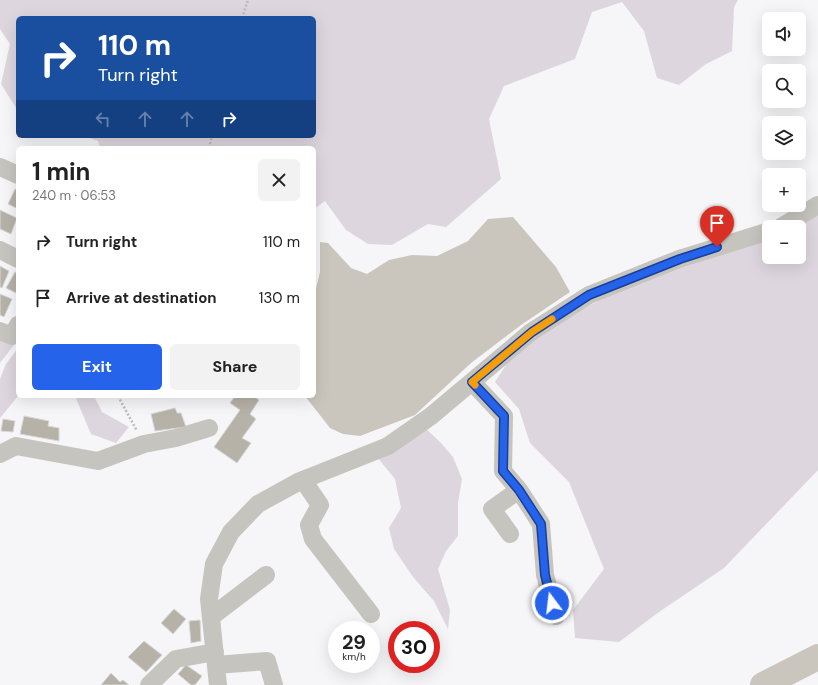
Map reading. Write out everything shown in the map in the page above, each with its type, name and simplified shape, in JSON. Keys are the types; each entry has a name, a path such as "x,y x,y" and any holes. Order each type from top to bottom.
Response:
{"street":[{"path":"0,167 16,174"},
{"path":"793,220 818,205"},
{"path":"218,685 209,599 214,564 231,532 258,504 303,480 388,446 431,416 532,332 589,295 680,259 762,233"},
{"path":"0,250 16,257"},
{"path":"0,330 12,336 16,329"},
{"path":"472,382 504,416 503,471 519,490 541,524 545,575 556,616"},
{"path":"0,454 16,446 98,461 144,444 176,438 209,428"},
{"path":"303,480 320,505 309,525 313,539 371,614"},
{"path":"510,534 492,509 519,490"},
{"path":"211,617 266,575"},
{"path":"149,685 176,658 267,661 274,685"}],"path":[{"path":"243,16 248,0"},
{"path":"119,398 144,444"}],"shaded area":[{"path":"0,0 738,0 734,7 732,51 706,64 679,85 657,78 644,31 622,2 592,12 575,59 504,86 489,119 501,179 446,227 428,224 392,245 368,244 346,230 325,201 316,208 316,146 99,146 98,141 90,138 316,138 316,16 16,16 16,108 1,84 10,44 0,29"},
{"path":"818,205 818,470 724,568 659,612 619,642 575,638 573,610 604,569 569,482 530,443 519,409 495,382 522,340 633,283 762,230 762,264 806,264 806,220 785,220 806,212 806,210"},
{"path":"513,217 556,267 570,292 521,325 471,363 415,415 360,436 343,434 330,428 307,398 316,398 316,289 320,272 320,242 328,243 351,268 367,274 389,260 412,255 437,256 468,241 488,219"},
{"path":"0,338 14,345 0,363"},
{"path":"16,351 16,398 0,418 0,379 6,364"},
{"path":"76,398 95,398 102,412 129,427 116,443 91,434"},
{"path":"420,423 453,457 462,479 458,503 458,536 446,551 438,569 450,610 448,629 434,601 413,577 394,549 389,528 401,508 395,479 369,447"}],"building":[{"path":"15,189 16,189 16,208 8,204"},
{"path":"0,210 16,218 11,234 0,229"},
{"path":"0,266 9,271 2,288 0,287"},
{"path":"15,272 16,272 16,293 6,288"},
{"path":"0,294 12,299 4,317 0,315"},
{"path":"234,398 256,398 259,400 250,414 256,419 242,438 251,443 237,463 214,447 240,410 230,403"},
{"path":"175,408 177,413 181,413 186,427 155,431 151,414"},
{"path":"24,416 49,421 48,426 59,428 59,441 20,434"},
{"path":"3,419 15,421 13,432 1,431"},
{"path":"174,609 186,619 173,634 161,623"},
{"path":"200,620 201,641 191,643 189,621"},
{"path":"144,641 162,655 146,672 128,657"},
{"path":"186,665 202,676 195,685 191,685 178,674"},
{"path":"111,673 120,682 123,680 129,685 101,685"}],"waterway":[{"path":"763,685 818,657"}],"slow traffic":[{"path":"475,385 472,382 532,332 552,319"}],"route":[{"path":"552,603 545,575 541,524 519,490 503,471 504,416 472,382 532,332 589,295 680,259 717,247"}]}
